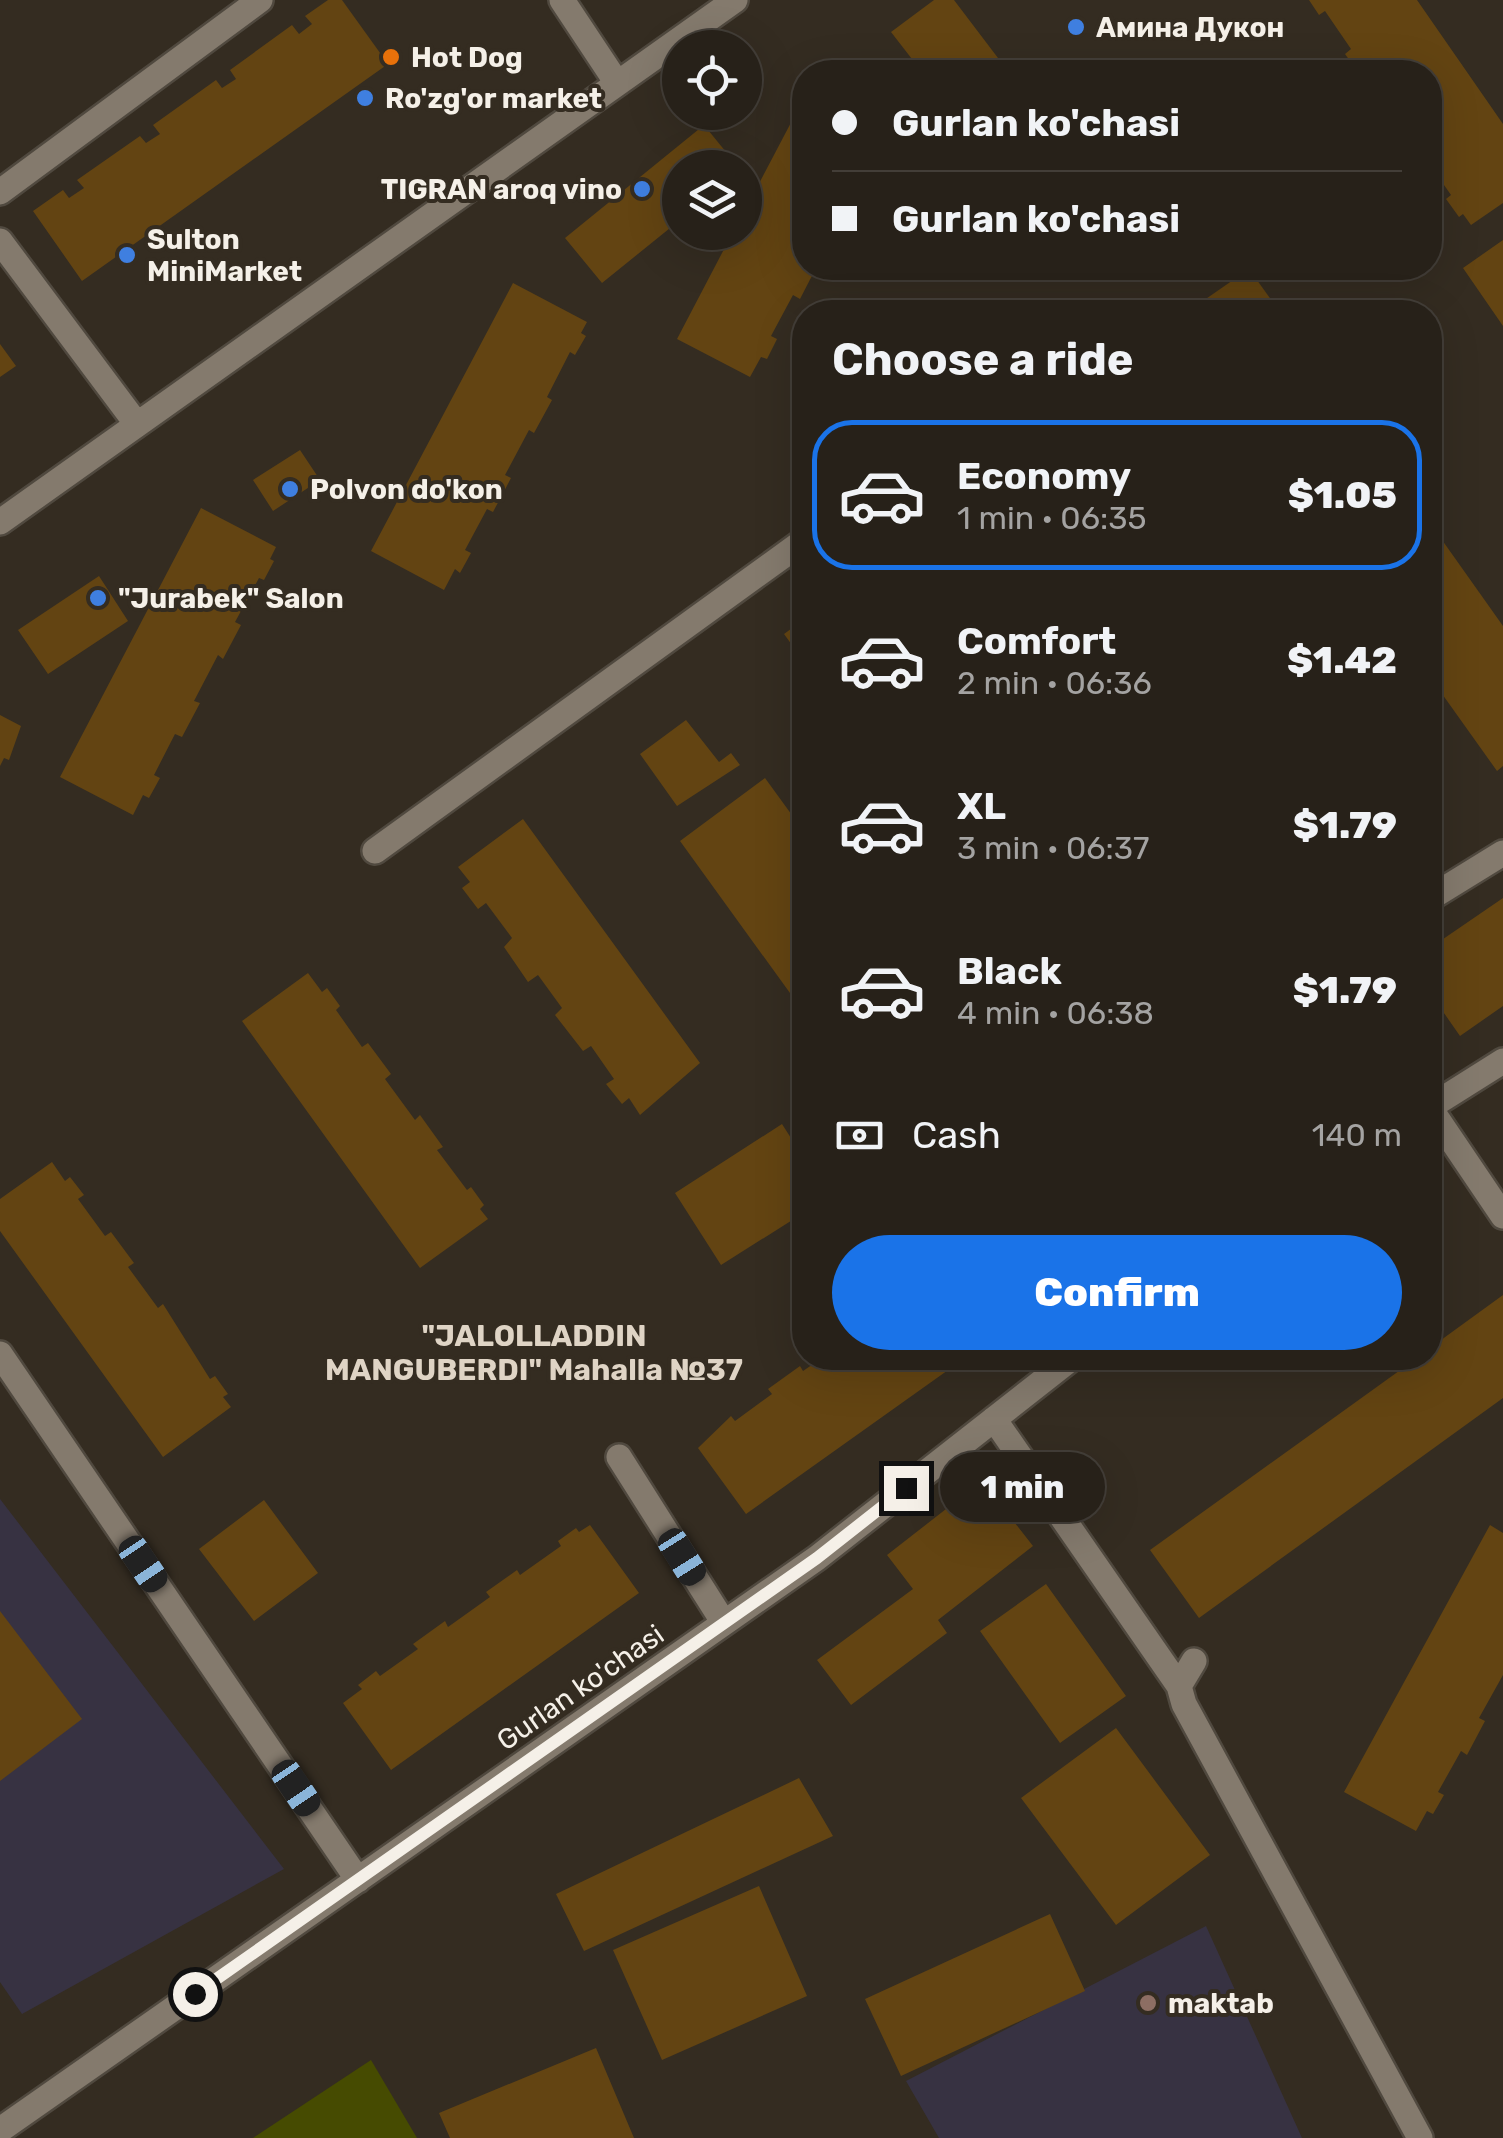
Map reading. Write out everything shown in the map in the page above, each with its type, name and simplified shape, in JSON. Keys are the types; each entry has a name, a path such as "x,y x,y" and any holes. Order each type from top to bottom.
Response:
{"street":[{"path":"0,192 260,0"},
{"path":"562,0 618,83"},
{"path":"0,522 735,0"},
{"path":"0,240 136,423"},
{"path":"375,851 792,549"},
{"path":"1442,891 1503,853"},
{"path":"1442,1100 1503,1062"},
{"path":"1442,1125 1503,1216"},
{"path":"0,1354 358,1880"},
{"name":"Gurlan ko'chasi","path":"0,2130 817,1558 1057,1370"},
{"path":"994,1419 1180,1686 1184,1704 1420,2138"},
{"path":"620,1457 724,1623"},
{"path":"1180,1686 1194,1661"}],"shaded area":[{"path":"0,1499 284,1869 22,2014 0,1982"},
{"name":"maktab","path":"1206,1926 1302,2138 939,2138 906,2081"},
{"path":"371,2060 417,2138 253,2138"}],"building":[{"path":"328,0 342,0 388,64 82,281 33,211 63,190 69,198 84,188 77,180 140,136 146,143 160,134 153,125 216,80 222,88 236,79 230,70 292,25 299,34 312,24 305,16"},
{"path":"934,0 954,0 998,58 913,60 891,32"},
{"path":"1309,0 1417,0 1503,124 1503,203 1471,225 1463,214 1459,217 1446,199 1451,195 1442,182 1442,60 1349,60 1345,54 1351,49 1325,11 1319,15"},
{"path":"792,121 792,280 810,280 800,299 793,295 771,336 777,339 767,359 761,357 750,377 677,339 724,250 762,250 762,178"},
{"path":"698,130 708,130 724,150 673,150"},
{"path":"662,159 662,235 602,283 565,238"},
{"path":"1503,240 1503,326 1463,268"},
{"path":"1233,280 1257,280 1271,300 1204,300"},
{"path":"513,283 587,322 581,333 586,336 575,355 570,352 547,397 552,400 534,433 529,430 505,475 511,478 493,512 487,509 465,550 471,553 460,573 455,569 444,590 371,551"},
{"path":"0,344 16,366 0,377"},
{"path":"300,450 320,480 273,511 253,480"},
{"path":"201,508 276,547 270,559 274,561 264,580 259,578 235,622 241,625 223,659 218,655 194,701 200,703 182,737 175,734 154,775 160,778 149,798 143,795 133,815 60,777"},
{"path":"1442,540 1503,626 1503,766 1497,771 1442,694"},
{"path":"99,576 128,621 48,674 18,630"},
{"path":"792,628 792,645 784,634"},
{"path":"0,715 21,726 9,760 4,758 0,766"},
{"path":"686,720 719,762 731,753 740,765 677,806 640,754"},
{"path":"765,778 792,815 792,996 680,841"},
{"path":"523,819 700,1063 640,1115 629,1098 622,1104 606,1084 614,1079 591,1046 583,1051 555,1015 562,1008 538,975 528,982 504,947 512,938 486,903 478,909 462,888 470,882 458,867"},
{"path":"1503,898 1503,1006 1460,1036 1442,1010 1442,940"},
{"path":"308,973 322,992 327,988 340,1006 336,1010 362,1047 368,1043 391,1074 385,1079 415,1120 420,1115 443,1147 437,1150 467,1190 471,1187 484,1205 480,1209 488,1219 420,1268 242,1021"},
{"path":"782,1124 792,1140 792,1220 721,1265 675,1193"},
{"path":"52,1162 65,1181 70,1177 84,1195 78,1199 105,1236 111,1232 134,1263 128,1267 158,1308 163,1304 210,1379 215,1376 228,1394 223,1397 231,1407 163,1457 0,1231 0,1199"},
{"path":"1503,1295 1503,1398 1199,1618 1150,1550 1400,1370 1442,1370 1442,1339"},
{"path":"794,1370 948,1370 746,1514 698,1448 731,1416 735,1421 772,1394 768,1389"},
{"path":"982,1481 1033,1546 938,1620 947,1633 851,1705 817,1660 913,1589 887,1555"},
{"path":"264,1500 318,1573 254,1621 199,1549"},
{"path":"590,1525 639,1593 391,1770 343,1703 362,1689 358,1685 376,1671 380,1676 418,1649 413,1644 445,1621 448,1627 490,1597 486,1592 517,1570 520,1575 561,1546 558,1541 576,1528 579,1532"},
{"path":"1490,1525 1503,1533 1503,1675 1479,1718 1485,1721 1467,1755 1461,1751 1438,1792 1444,1795 1433,1814 1427,1811 1416,1831 1344,1792"},
{"path":"1046,1584 1126,1696 1060,1743 980,1631"},
{"path":"0,1611 82,1719 0,1781"},
{"path":"1116,1728 1210,1855 1116,1925 1021,1798"},
{"path":"799,1778 833,1836 584,1951 556,1894"},
{"path":"759,1886 807,1996 662,2060 613,1950"},
{"path":"1050,1914 1085,1991 901,2076 865,1999"},
{"path":"596,2048 634,2138 450,2138 439,2113"}],"place":[{"name":"Амина Дукон","path":"1076,27"},
{"name":"Hot Dog","path":"391,57"},
{"name":"Ro'zg'or market","path":"365,98"},
{"name":"TIGRAN aroq vino","path":"642,189"},
{"name":"Sulton MiniMarket","path":"127,255"},
{"name":"Polvon do'kon","path":"290,489"},
{"name":"\"Jurabek\" Salon","path":"98,598"},
{"name":"maktab","path":"1148,2003"}],"district":[{"name":"\"JALOLLADDIN MANGUBERDI\" Mahalla №37","path":"534,1353"}],"route":[{"path":"195,1994 817,1558 906,1488"}]}
